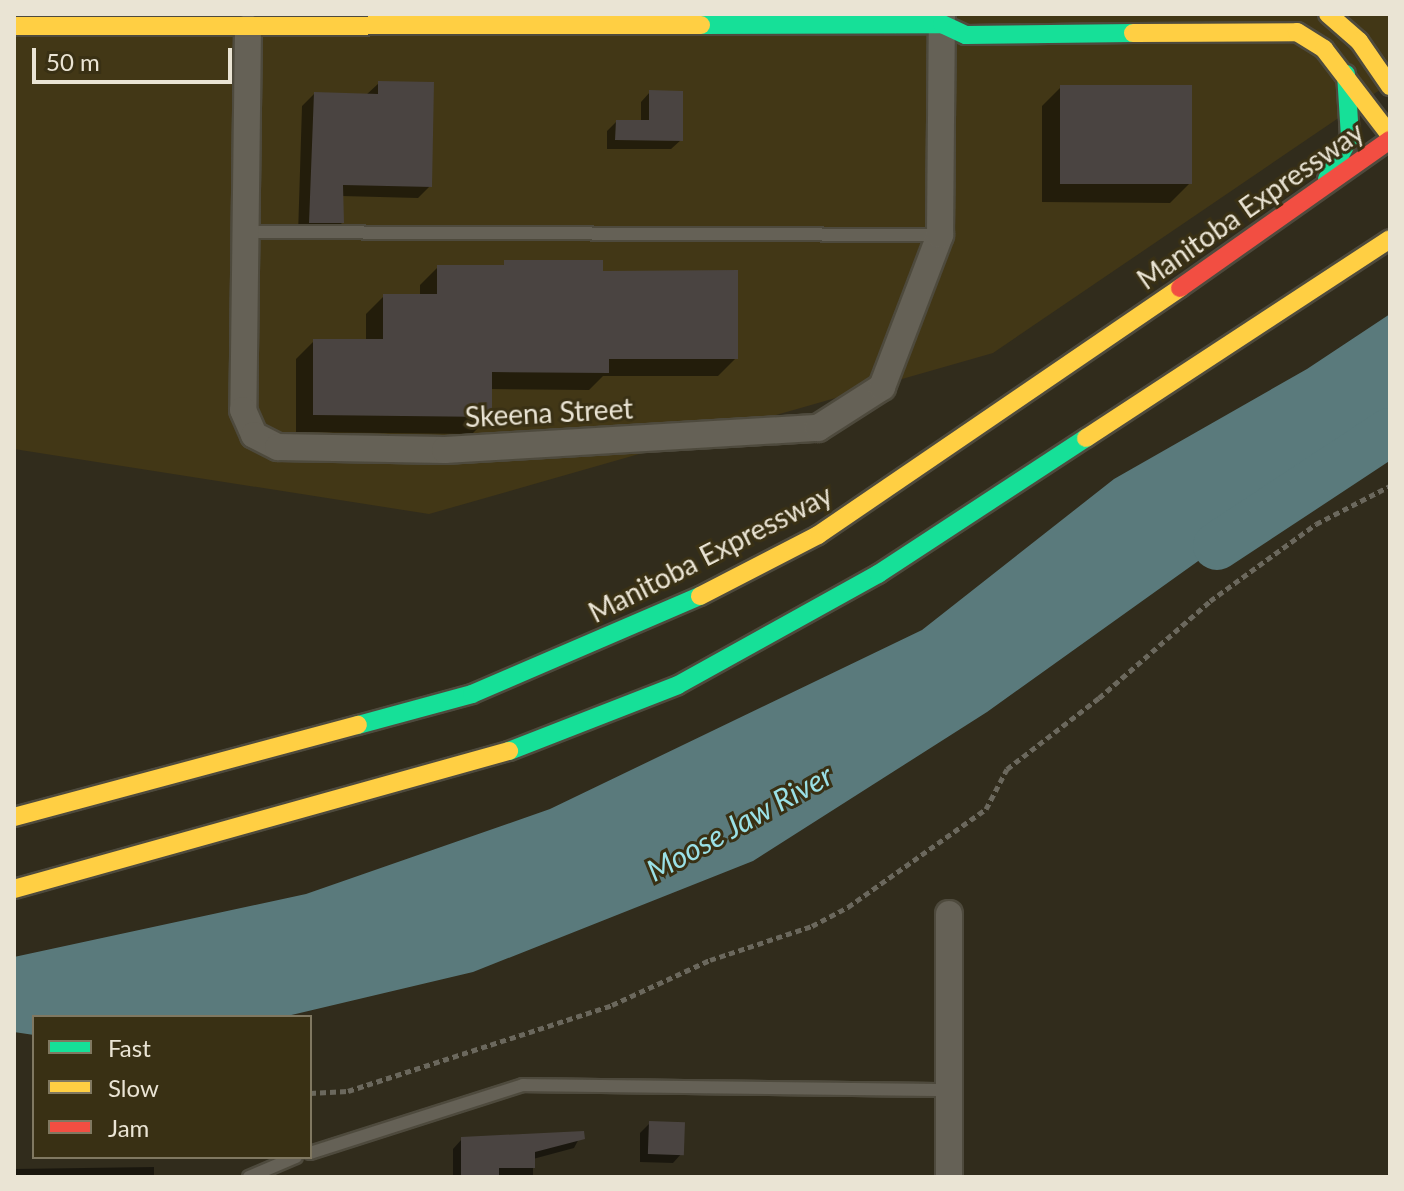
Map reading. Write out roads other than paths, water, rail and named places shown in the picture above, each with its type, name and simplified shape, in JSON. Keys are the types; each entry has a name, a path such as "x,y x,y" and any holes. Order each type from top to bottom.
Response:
{"main road":[{"path":"1328,14 1359,41 1390,86"},
{"path":"14,26 248,28 947,17 966,35 1297,32 1324,49 1346,74 1390,138"},
{"path":"1327,180 1350,137 1346,74"},
{"name":"Manitoba Expressway","path":"14,817 472,694 652,621 818,535 1098,349 1327,180 1390,138"},
{"path":"14,889 484,761 678,685 878,574 1390,239"}],"street":[{"path":"940,235 947,17"},
{"name":"Skeena Street","path":"248,28 248,232 243,410 254,435 278,447 445,450 818,428 882,387 940,235"},
{"path":"949,914 949,1177"}],"lane":[{"path":"248,232 940,235"},
{"path":"312,1152 523,1085 951,1090"},
{"path":"249,1177 291,1159"}],"water":[{"path":"1390,314 1390,448 1285,499 987,712 753,861 473,972 291,1015 32,1015 32,1035 14,1032 14,957 306,894 550,809 922,630 1114,479 1307,369"}],"waterway":[{"name":"Moose Jaw River","path":"1217,546 1390,432"}]}
